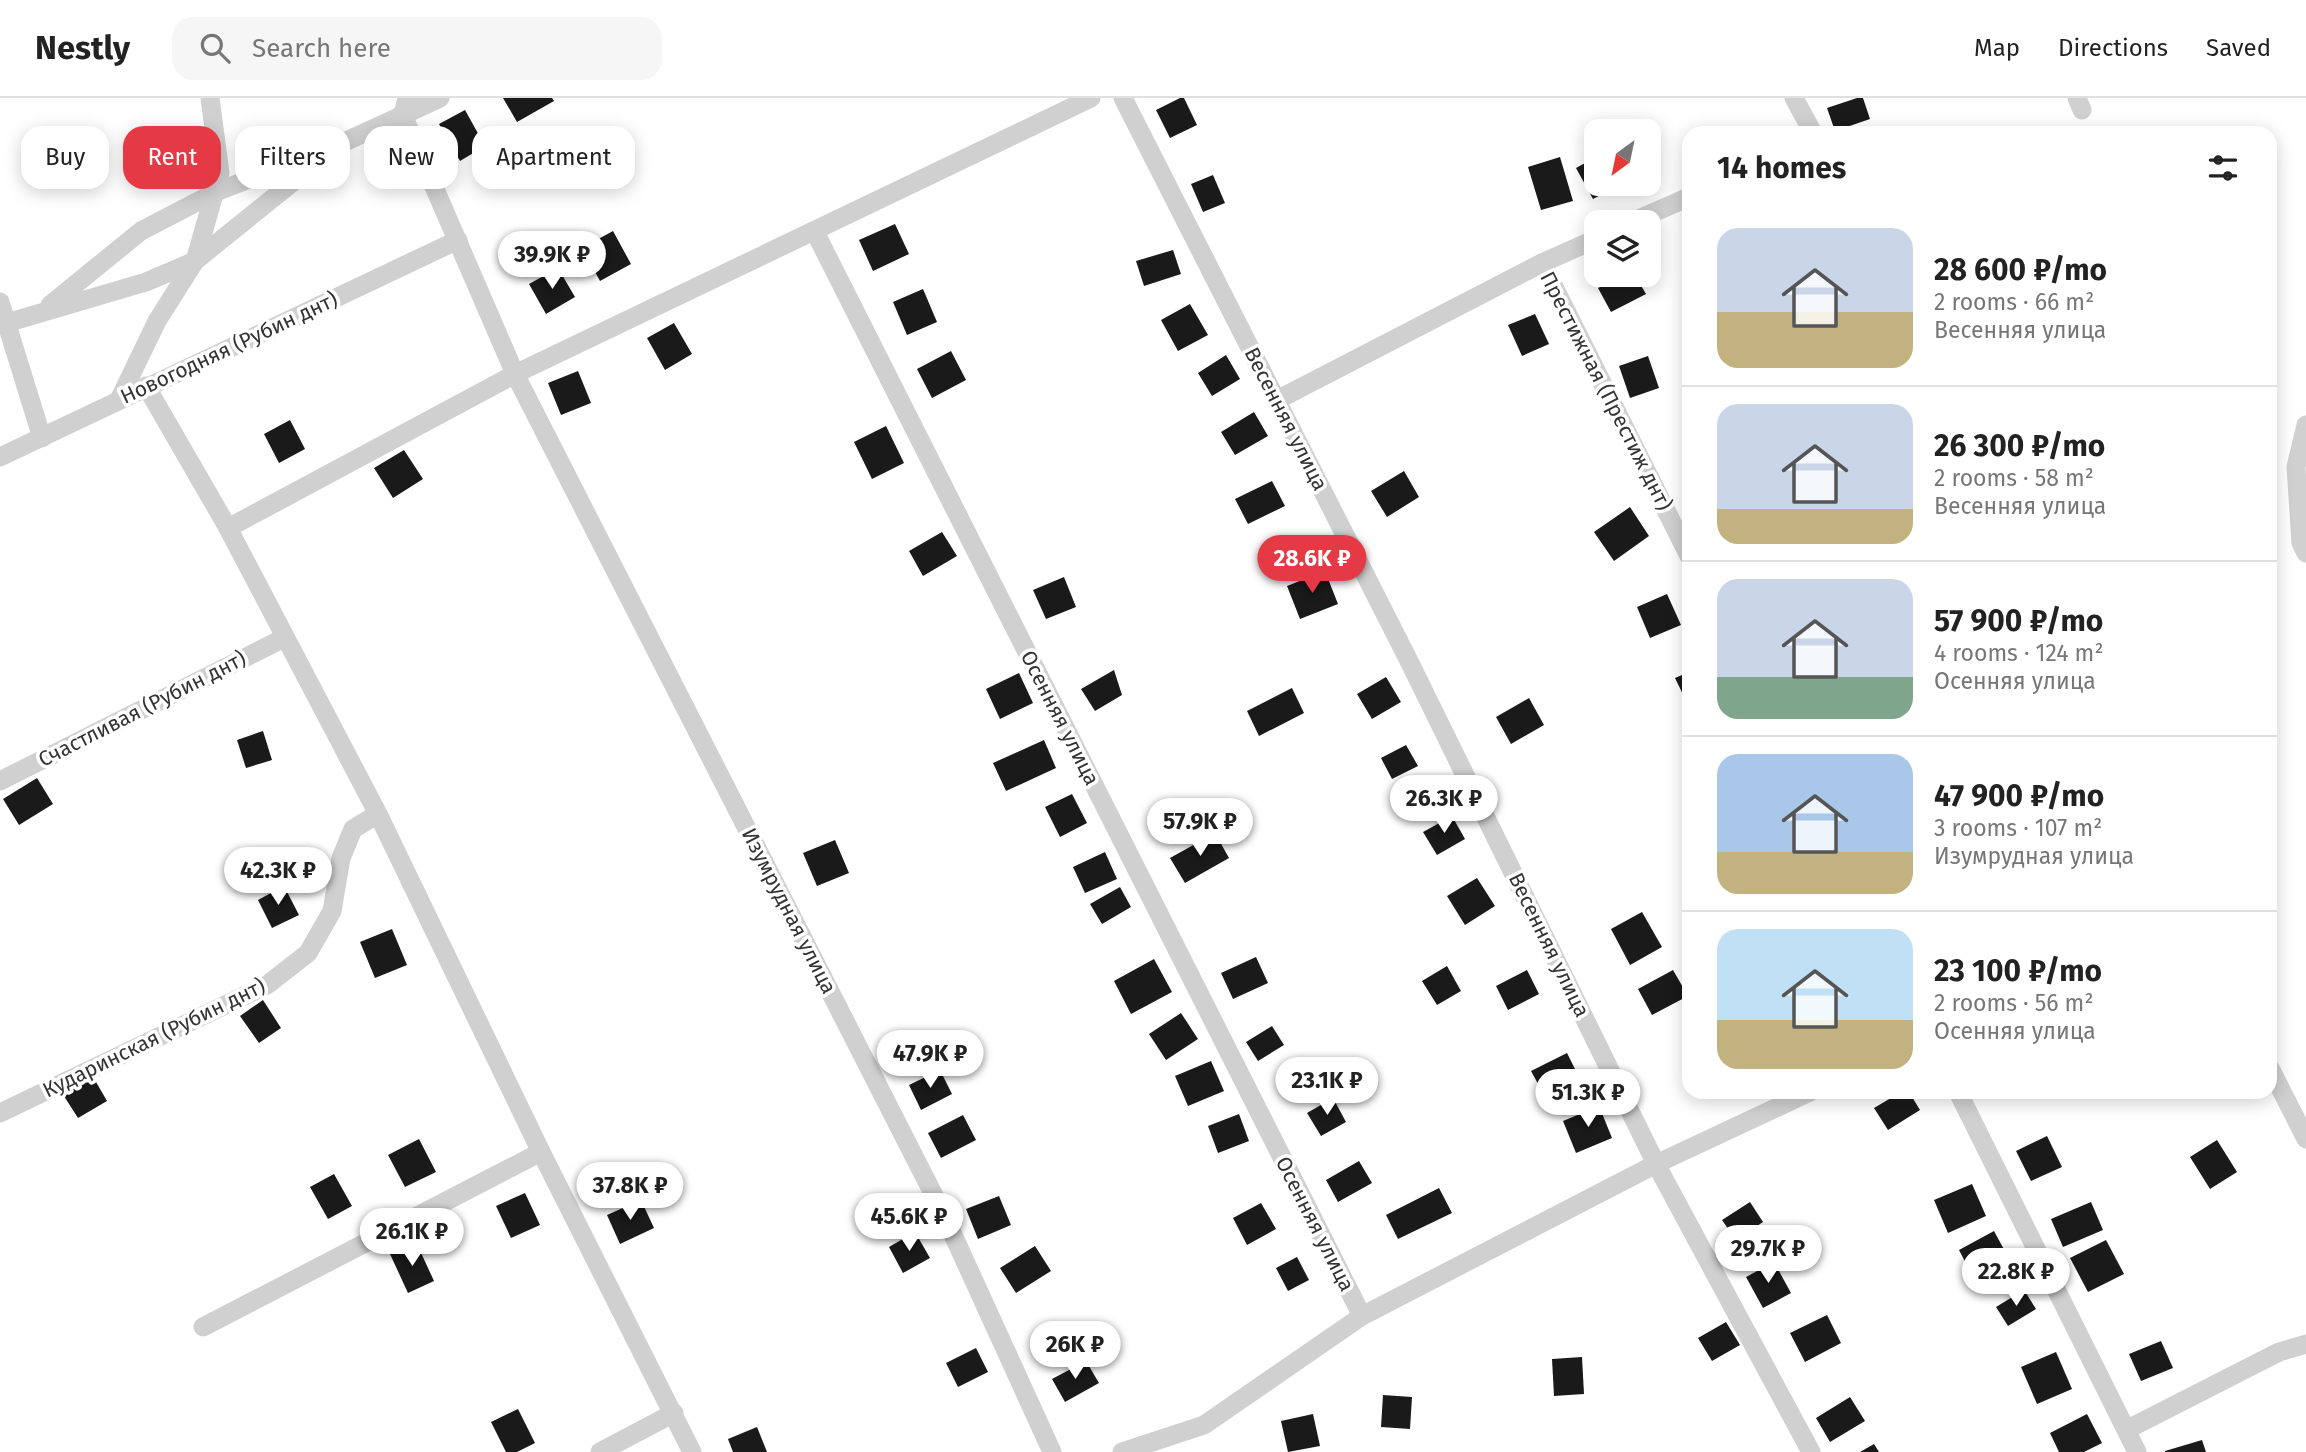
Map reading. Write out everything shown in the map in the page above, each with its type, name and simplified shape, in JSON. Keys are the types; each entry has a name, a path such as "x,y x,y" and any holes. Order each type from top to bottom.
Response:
{"street":[{"path":"119,400 158,321 195,261 216,192 220,173 210,98"},
{"path":"350,138 405,107 440,98"},
{"path":"228,528 515,374 1091,98"},
{"name":"Весенняя улица","path":"1123,98 1277,400 1656,1164 1811,1452"},
{"path":"1794,98 1809,126"},
{"name":"Изумрудная улица","path":"405,107 515,374 944,1214 1052,1452"},
{"path":"43,311 142,231 235,184"},
{"path":"3,324 146,282 195,261 284,189"},
{"path":"1659,210 1682,200"},
{"name":"Осенняя улица","path":"815,232 1362,1316"},
{"name":"Новогодняя (Рубин днт)","path":"0,457 458,240"},
{"path":"1277,400 1542,263 1584,244"},
{"name":"Престижная (Престиж днт)","path":"1542,263 1682,542"},
{"path":"0,302 3,324 42,438"},
{"path":"146,386 228,528 378,814 541,1152 692,1452"},
{"path":"2304,435 2296,467 2301,543 2306,552"},
{"name":"Счастливая (Рубин днт)","path":"0,781 284,638"},
{"name":"Кударинская (Рубин днт)","path":"0,1112 267,985 308,953 332,911 341,858 353,829 378,814"},
{"path":"2277,1083 2306,1139"},
{"path":"1122,1452 1204,1424 1362,1316 1656,1164 1795,1099"},
{"path":"1962,1099 2128,1429 2137,1452"},
{"path":"203,1327 541,1152"},
{"path":"2128,1429 2279,1352 2306,1344"},
{"path":"600,1452 674,1413"}],"building":[{"path":"503,98 552,98 554,101 517,122"},
{"path":"1184,98 1197,125 1170,138 1156,110"},
{"path":"1863,98 1870,119 1850,126 1833,126 1827,108"},
{"path":"465,110 474,126 472,154 460,161 458,126 439,124"},
{"path":"1560,157 1573,201 1541,210 1528,167"},
{"path":"1584,164 1584,183 1576,168"},
{"path":"1213,175 1225,203 1203,212 1191,184"},
{"path":"895,224 909,254 873,271 859,240"},
{"path":"613,231 631,264 600,281 582,248"},
{"path":"1173,250 1181,274 1144,286 1136,261"},
{"path":"558,268 575,297 546,314 529,284"},
{"path":"1642,287 1646,294 1611,312 1598,288"},
{"path":"923,289 937,322 907,335 893,302"},
{"path":"1190,304 1208,335 1178,351 1161,320"},
{"path":"1535,314 1549,344 1522,356 1508,325"},
{"path":"674,323 692,354 665,370 647,338"},
{"path":"951,351 966,380 932,398 917,369"},
{"path":"1226,355 1240,379 1212,396 1198,373"},
{"path":"1648,356 1659,388 1630,398 1619,366"},
{"path":"578,371 591,403 561,415 548,383"},
{"path":"1254,412 1268,436 1235,455 1221,432"},
{"path":"290,420 305,449 279,463 264,434"},
{"path":"886,426 904,463 872,479 854,442"},
{"path":"404,450 423,479 393,498 374,468"},
{"path":"1404,471 1419,497 1387,517 1371,491"},
{"path":"1272,481 1285,506 1248,524 1235,499"},
{"path":"1630,507 1649,536 1614,561 1594,532"},
{"path":"942,532 957,556 923,576 909,551"},
{"path":"1325,571 1338,604 1300,619 1287,586"},
{"path":"1064,577 1076,607 1046,619 1033,590"},
{"path":"1667,594 1681,625 1650,638 1637,607"},
{"path":"1114,670 1122,695 1095,711 1081,689"},
{"path":"1019,673 1033,703 1000,719 986,689"},
{"path":"1682,675 1682,692 1675,678"},
{"path":"1386,677 1401,702 1372,719 1357,694"},
{"path":"1292,688 1304,713 1259,736 1247,711"},
{"path":"1529,698 1544,725 1511,744 1496,717"},
{"path":"263,731 272,760 246,768 237,740"},
{"path":"1044,740 1056,768 1006,791 993,763"},
{"path":"1406,745 1418,766 1392,779 1381,758"},
{"path":"37,778 53,804 19,825 3,799"},
{"path":"1072,794 1087,823 1060,837 1045,807"},
{"path":"1452,816 1465,839 1437,855 1423,832"},
{"path":"1215,833 1229,858 1185,883 1170,858"},
{"path":"835,840 849,873 817,886 803,853"},
{"path":"1105,852 1117,879 1085,893 1073,867"},
{"path":"1477,878 1495,906 1465,925 1447,896"},
{"path":"284,886 299,915 272,928 258,900"},
{"path":"1120,887 1131,907 1102,924 1090,904"},
{"path":"1642,912 1662,947 1630,965 1611,929"},
{"path":"392,929 407,965 375,978 360,942"},
{"path":"1256,957 1268,983 1233,999 1221,973"},
{"path":"1154,959 1172,992 1131,1014 1114,981"},
{"path":"1447,966 1461,991 1437,1005 1422,981"},
{"path":"1527,970 1539,994 1508,1010 1496,986"},
{"path":"1673,970 1682,986 1682,999 1652,1015 1638,989"},
{"path":"263,1000 281,1028 259,1043 240,1016"},
{"path":"1181,1013 1198,1039 1166,1060 1149,1034"},
{"path":"1272,1026 1284,1045 1258,1061 1246,1042"},
{"path":"1567,1053 1578,1075 1543,1093 1531,1071"},
{"path":"1211,1061 1224,1091 1188,1106 1175,1076"},
{"path":"940,1070 952,1094 921,1110 909,1085"},
{"path":"92,1075 107,1101 78,1118 62,1093"},
{"path":"1333,1098 1346,1122 1321,1136 1307,1113"},
{"path":"1889,1099 1913,1099 1920,1110 1888,1130 1874,1108"},
{"path":"1599,1106 1612,1138 1576,1153 1563,1121"},
{"path":"1239,1114 1249,1141 1218,1153 1208,1126"},
{"path":"963,1115 976,1140 941,1158 928,1133"},
{"path":"2047,1136 2062,1167 2031,1181 2016,1151"},
{"path":"419,1139 436,1172 405,1187 388,1155"},
{"path":"2217,1140 2237,1172 2210,1189 2190,1157"},
{"path":"1359,1161 1372,1183 1338,1202 1326,1180"},
{"path":"334,1174 352,1206 328,1219 310,1187"},
{"path":"1972,1184 1986,1216 1948,1233 1934,1200"},
{"path":"1439,1188 1452,1213 1398,1239 1386,1215"},
{"path":"525,1193 540,1225 511,1238 496,1206"},
{"path":"999,1196 1011,1225 978,1239 966,1209"},
{"path":"641,1200 654,1228 620,1244 607,1215"},
{"path":"1750,1202 1763,1222 1736,1240 1722,1220"},
{"path":"2091,1202 2103,1230 2063,1247 2051,1219"},
{"path":"1261,1203 1276,1229 1247,1245 1233,1218"},
{"path":"1994,1231 2007,1255 1971,1273 1959,1250"},
{"path":"915,1232 930,1258 903,1273 889,1247"},
{"path":"2106,1240 2124,1274 2088,1292 2070,1258"},
{"path":"416,1242 434,1281 408,1293 390,1254"},
{"path":"1035,1246 1051,1271 1016,1293 1000,1268"},
{"path":"1297,1257 1309,1280 1288,1291 1276,1268"},
{"path":"1774,1262 1791,1293 1763,1308 1746,1277"},
{"path":"2024,1290 2036,1309 2008,1326 1996,1307"},
{"path":"1827,1315 1841,1343 1805,1362 1790,1333"},
{"path":"1726,1322 1740,1345 1712,1361 1698,1338"},
{"path":"2161,1341 2173,1368 2141,1381 2129,1354"},
{"path":"976,1348 988,1372 958,1387 946,1363"},
{"path":"2056,1352 2072,1389 2037,1404 2021,1367"},
{"path":"1582,1357 1584,1394 1554,1396 1552,1359"},
{"path":"1086,1361 1099,1383 1065,1402 1052,1379"},
{"path":"1383,1395 1412,1397 1410,1429 1381,1427"},
{"path":"1850,1397 1865,1421 1830,1442 1816,1418"},
{"path":"518,1409 535,1443 517,1452 506,1452 491,1422"},
{"path":"1313,1414 1320,1446 1288,1452 1281,1421"},
{"path":"2087,1414 2102,1443 2084,1452 2059,1452 2050,1433"},
{"path":"757,1427 767,1452 733,1452 728,1439"},
{"path":"2202,1440 2206,1452 2165,1452 2165,1451"},
{"path":"1874,1444 1879,1452 1860,1452"}]}
